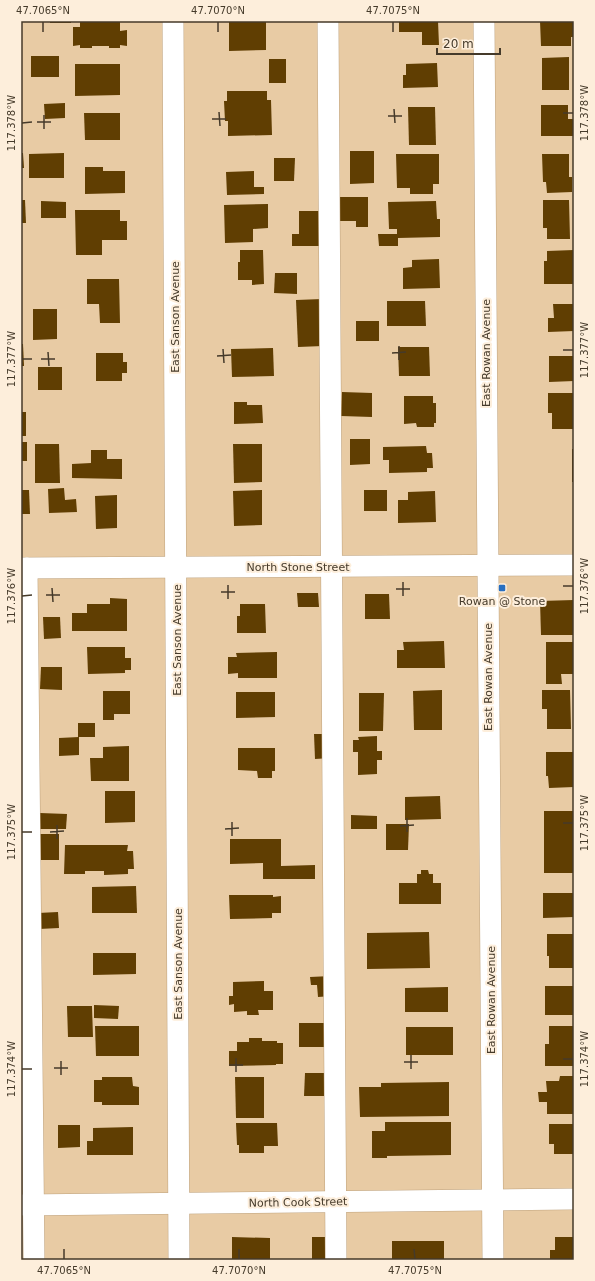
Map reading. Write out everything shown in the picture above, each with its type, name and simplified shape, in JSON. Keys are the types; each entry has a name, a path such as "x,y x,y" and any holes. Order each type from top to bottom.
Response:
{"street":[{"name":"East Sanson Avenue","path":"173,21 179,1260"},
{"path":"328,21 336,1260"},
{"name":"East Rowan Avenue","path":"484,21 493,1260"},
{"name":"North Stone Street","path":"24,568 574,565"},
{"path":"24,568 27,1205 34,1260"},
{"name":"North Cook Street","path":"27,1205 574,1199"}],"building":[{"path":"50,21 71,21 71,23 50,23"},
{"path":"80,21 120,21 120,31 127,30 127,46 120,45 120,48 109,48 109,46 92,46 92,48 80,48 80,45 73,46 73,27 80,27"},
{"path":"229,21 266,21 266,50 229,51"},
{"path":"399,21 438,21 439,45 422,45 422,32 399,32"},
{"path":"540,21 574,21 574,37 571,37 571,46 541,46"},
{"path":"31,56 59,56 59,77 31,77"},
{"path":"569,57 569,90 542,90 542,58"},
{"path":"269,59 286,59 286,83 269,83"},
{"path":"437,63 438,87 403,88 403,75 406,75 406,64"},
{"path":"75,64 120,64 120,95 75,96"},
{"path":"227,91 267,91 267,100 271,100 272,135 228,136 228,121 225,121 224,101 227,101"},
{"path":"65,103 65,118 45,119 44,104"},
{"path":"541,105 568,105 568,119 574,119 574,136 541,136"},
{"path":"408,107 435,107 436,145 409,145"},
{"path":"84,113 120,113 120,140 85,140"},
{"path":"350,151 374,151 374,183 350,184"},
{"path":"21,153 23,153 24,168 21,168"},
{"path":"64,153 64,178 29,178 29,154"},
{"path":"396,154 439,154 439,184 433,184 433,194 410,194 410,188 397,188"},
{"path":"542,154 569,154 569,177 572,177 572,192 547,193 546,182 543,182"},
{"path":"274,158 295,158 294,181 274,181"},
{"path":"85,167 103,167 103,171 125,171 125,193 85,194"},
{"path":"254,171 254,187 264,187 264,194 227,195 226,172"},
{"path":"340,197 368,197 368,227 356,227 356,221 340,221"},
{"path":"21,200 25,200 26,223 21,223"},
{"path":"543,200 569,200 570,239 547,239 547,228 543,228"},
{"path":"41,201 66,202 66,218 41,218"},
{"path":"436,201 437,219 440,219 440,237 398,238 398,246 379,246 378,234 397,234 397,229 389,229 388,202"},
{"path":"268,204 268,228 253,229 253,242 225,243 224,205"},
{"path":"75,210 120,210 120,221 127,221 127,240 102,240 102,255 76,255"},
{"path":"299,211 323,211 324,246 292,246 292,234 299,234"},
{"path":"240,250 263,250 264,284 252,285 252,280 238,280"},
{"path":"574,250 574,284 544,284 544,261 547,261 547,251"},
{"path":"439,259 440,288 403,289 403,268 412,267 412,260"},
{"path":"275,273 297,273 297,294 274,293"},
{"path":"87,279 119,279 120,323 100,323 99,304 87,304"},
{"path":"322,299 323,346 298,347 296,300"},
{"path":"387,301 425,301 426,326 387,326"},
{"path":"553,304 574,304 574,331 548,332 548,318 554,318"},
{"path":"33,309 57,309 57,339 33,340"},
{"path":"356,321 379,321 379,341 356,341"},
{"path":"21,344 23,344 24,366 21,366"},
{"path":"398,347 429,347 430,376 399,376"},
{"path":"273,348 274,376 232,377 231,349"},
{"path":"96,353 123,353 123,362 127,362 127,373 122,373 122,381 96,381"},
{"path":"549,356 574,356 574,381 549,382"},
{"path":"38,367 62,367 62,390 38,390"},
{"path":"342,392 372,393 372,417 341,416"},
{"path":"548,393 574,393 574,429 552,429 552,413 548,413"},
{"path":"404,396 433,396 433,403 436,403 436,423 434,423 434,427 417,427 416,423 404,424"},
{"path":"234,402 247,402 247,405 262,405 263,423 234,424"},
{"path":"21,412 26,412 26,436 21,436"},
{"path":"350,439 370,439 370,464 350,465"},
{"path":"21,442 27,442 27,461 21,461"},
{"path":"35,444 59,444 60,483 35,483"},
{"path":"233,444 262,444 262,482 234,483"},
{"path":"426,446 427,453 432,453 433,468 427,468 427,472 389,473 389,460 383,460 383,447"},
{"path":"572,449 574,449 574,482 572,482"},
{"path":"91,450 107,450 107,459 122,459 122,479 72,478 72,464 91,463"},
{"path":"64,488 65,500 76,499 77,512 49,513 48,489"},
{"path":"21,490 29,490 30,514 21,514"},
{"path":"262,490 262,525 234,526 233,491"},
{"path":"364,490 387,490 387,511 364,511"},
{"path":"435,491 436,522 398,523 398,500 408,500 408,492"},
{"path":"117,495 117,528 96,529 95,496"},
{"path":"297,593 318,593 319,607 298,607"},
{"path":"365,594 389,594 390,619 365,619"},
{"path":"110,598 127,599 127,631 72,631 72,613 87,613 87,604 110,604"},
{"path":"574,600 574,635 541,635 540,601"},
{"path":"240,604 265,604 266,633 237,633 237,616 240,616"},
{"path":"43,617 60,617 61,638 44,639"},
{"path":"444,641 445,668 397,668 397,650 404,650 403,642"},
{"path":"546,642 574,642 574,674 561,674 562,684 546,684"},
{"path":"87,647 125,647 125,658 131,658 131,670 125,670 125,673 88,674"},
{"path":"277,652 277,678 238,678 238,673 228,674 228,657 237,657 236,653"},
{"path":"41,667 62,667 62,690 40,689"},
{"path":"442,690 442,730 414,730 413,691"},
{"path":"542,690 570,690 571,729 547,729 547,709 542,709"},
{"path":"103,691 130,691 130,714 114,714 114,720 103,720"},
{"path":"236,692 275,692 275,717 236,718"},
{"path":"359,693 384,693 383,731 359,731"},
{"path":"78,723 95,723 95,737 78,737"},
{"path":"314,734 330,734 331,758 315,759"},
{"path":"377,736 377,751 382,751 382,760 377,760 377,774 358,775 358,752 353,752 353,740 359,740 358,737"},
{"path":"79,737 79,755 59,756 59,738"},
{"path":"129,746 129,781 91,781 90,758 103,758 103,747"},
{"path":"238,748 275,748 275,771 272,771 272,778 258,778 257,771 238,770"},
{"path":"546,752 574,752 574,787 549,788 548,776 546,776"},
{"path":"105,791 135,791 135,822 105,823"},
{"path":"440,796 441,819 405,820 405,797"},
{"path":"544,811 574,811 574,873 544,873"},
{"path":"40,813 67,814 66,829 40,829"},
{"path":"351,815 377,816 377,829 351,829"},
{"path":"386,824 409,824 408,850 386,850"},
{"path":"39,834 59,834 59,860 38,860"},
{"path":"230,839 281,839 281,866 315,865 315,879 263,879 263,863 230,864"},
{"path":"65,845 128,845 127,851 133,851 134,869 128,869 128,874 104,875 104,871 85,871 85,874 64,874"},
{"path":"421,870 428,870 429,874 433,874 433,883 441,883 441,904 399,904 399,883 417,883 417,874 421,874"},
{"path":"136,886 137,913 92,913 92,887"},
{"path":"543,893 574,893 574,917 543,918"},
{"path":"229,895 281,896 281,913 272,913 272,918 230,919"},
{"path":"58,912 59,928 39,929 38,913"},
{"path":"429,932 430,968 367,969 367,933"},
{"path":"547,934 574,934 574,968 549,968 549,956 547,956"},
{"path":"93,953 136,953 136,974 93,975"},
{"path":"331,976 332,996 318,997 317,985 311,985 310,977"},
{"path":"264,981 264,991 273,991 273,1010 258,1010 259,1015 247,1015 247,1011 234,1012 234,1004 229,1005 229,996 233,996 233,982"},
{"path":"545,986 574,986 574,1015 545,1015"},
{"path":"448,987 448,1012 405,1012 405,988"},
{"path":"94,1005 119,1006 118,1019 94,1018"},
{"path":"67,1006 92,1006 93,1037 68,1037"},
{"path":"299,1023 327,1023 327,1047 299,1047"},
{"path":"95,1026 139,1026 139,1056 96,1056"},
{"path":"549,1026 574,1026 574,1066 545,1066 545,1044 549,1044"},
{"path":"406,1027 453,1027 453,1055 406,1055"},
{"path":"249,1038 262,1038 262,1041 277,1041 277,1043 283,1043 283,1064 229,1066 229,1051 237,1051 237,1042 249,1042"},
{"path":"305,1073 329,1073 329,1096 304,1096"},
{"path":"560,1076 574,1076 574,1114 547,1114 547,1102 539,1102 538,1092 547,1092 546,1081 559,1081"},
{"path":"102,1077 132,1077 133,1086 139,1087 139,1105 102,1105 102,1102 94,1102 94,1080 102,1080"},
{"path":"235,1077 264,1077 264,1118 236,1118"},
{"path":"449,1082 449,1116 360,1117 359,1087 381,1087 381,1083"},
{"path":"385,1122 451,1122 451,1155 387,1156 387,1158 372,1158 372,1131 385,1131"},
{"path":"236,1123 277,1123 278,1146 264,1146 264,1153 239,1153"},
{"path":"549,1124 574,1124 574,1154 554,1154 554,1144 549,1144"},
{"path":"58,1125 80,1125 80,1147 58,1148"},
{"path":"133,1127 133,1155 87,1155 87,1141 93,1141 93,1128"},
{"path":"232,1237 270,1238 270,1260 232,1260"},
{"path":"312,1237 333,1237 333,1260 312,1260"},
{"path":"555,1237 574,1237 574,1260 550,1260 550,1250 555,1250"},
{"path":"392,1241 444,1241 444,1260 392,1260"}],"place":[{"name":"Rowan @ Stone","path":"502,588"}]}
